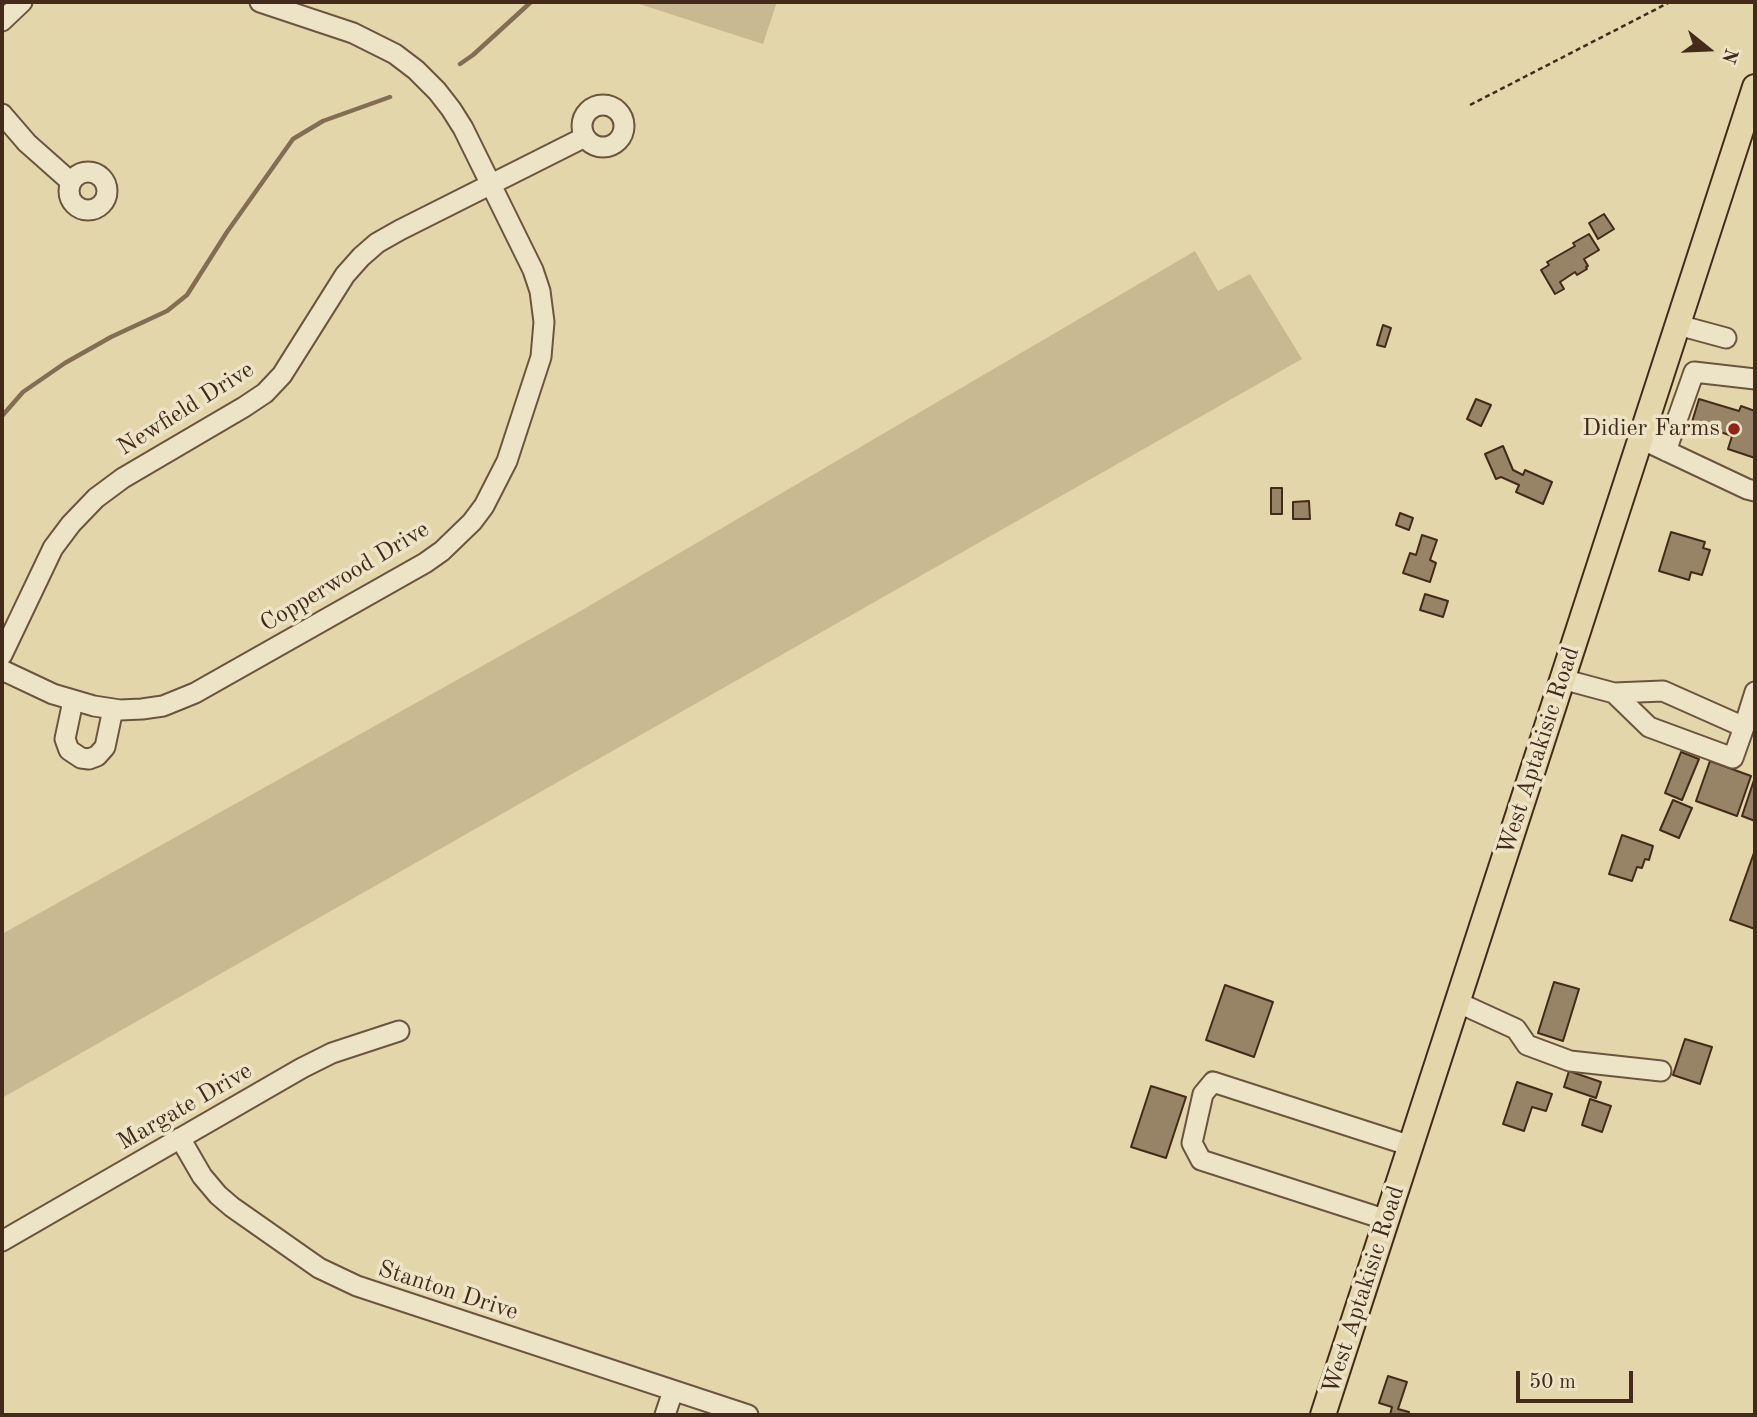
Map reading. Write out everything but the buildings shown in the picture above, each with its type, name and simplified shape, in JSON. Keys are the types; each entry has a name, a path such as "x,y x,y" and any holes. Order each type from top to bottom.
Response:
{"main road":[{"name":"West Aptakisic Road","path":"1323,1415 1753,99"}],"street":[{"path":"2,22 22,2"},
{"name":"Copperwood Drive","path":"2,670 73,701 113,709 163,706 195,693 442,551 472,522 484,506 507,461 541,356 544,322 540,291 533,270 463,128 437,91 395,54 353,33 260,2"},
{"path":"2,114 27,144 71,182"},
{"name":"Newfield Drive","path":"2,655 52,548 71,524 96,498 123,478 264,393 282,375 345,275 360,257 400,230 585,137"},
{"path":"1678,325 1726,338"},
{"path":"1666,451 1694,372 1755,379"},
{"path":"1641,439 1755,491"},
{"path":"1562,679 1614,693 1663,691 1745,727"},
{"path":"1614,693 1649,727 1733,758 1755,692"},
{"path":"73,701 65,735 66,743 72,753 85,759 97,756 105,747 113,709"},
{"path":"1457,1002 1516,1029 1527,1045 1570,1061 1661,1071"},
{"name":"Margate Drive","path":"2,1241 322,1058 399,1031"},
{"path":"1387,1220 1201,1160 1192,1143 1203,1094 1213,1082 1410,1146"},
{"name":"Stanton Drive","path":"180,1138 202,1176 218,1195 232,1208 319,1268 357,1286 748,1415"},
{"path":"665,1415 673,1391"}],"path":[{"path":"1470,105 1670,2"}],"shaded area":[{"path":"633,2 777,2 763,44"},
{"path":"1195,251 1218,291 1250,274 1302,359 2,1098 2,934 577,613"}],"waterway":[{"path":"460,64 531,2"},
{"path":"2,416 23,392 65,363 111,337 167,311 187,295 227,232 293,139 323,121 390,97"}],"place":[{"name":"Didier Farms","path":"1734,429"}]}
